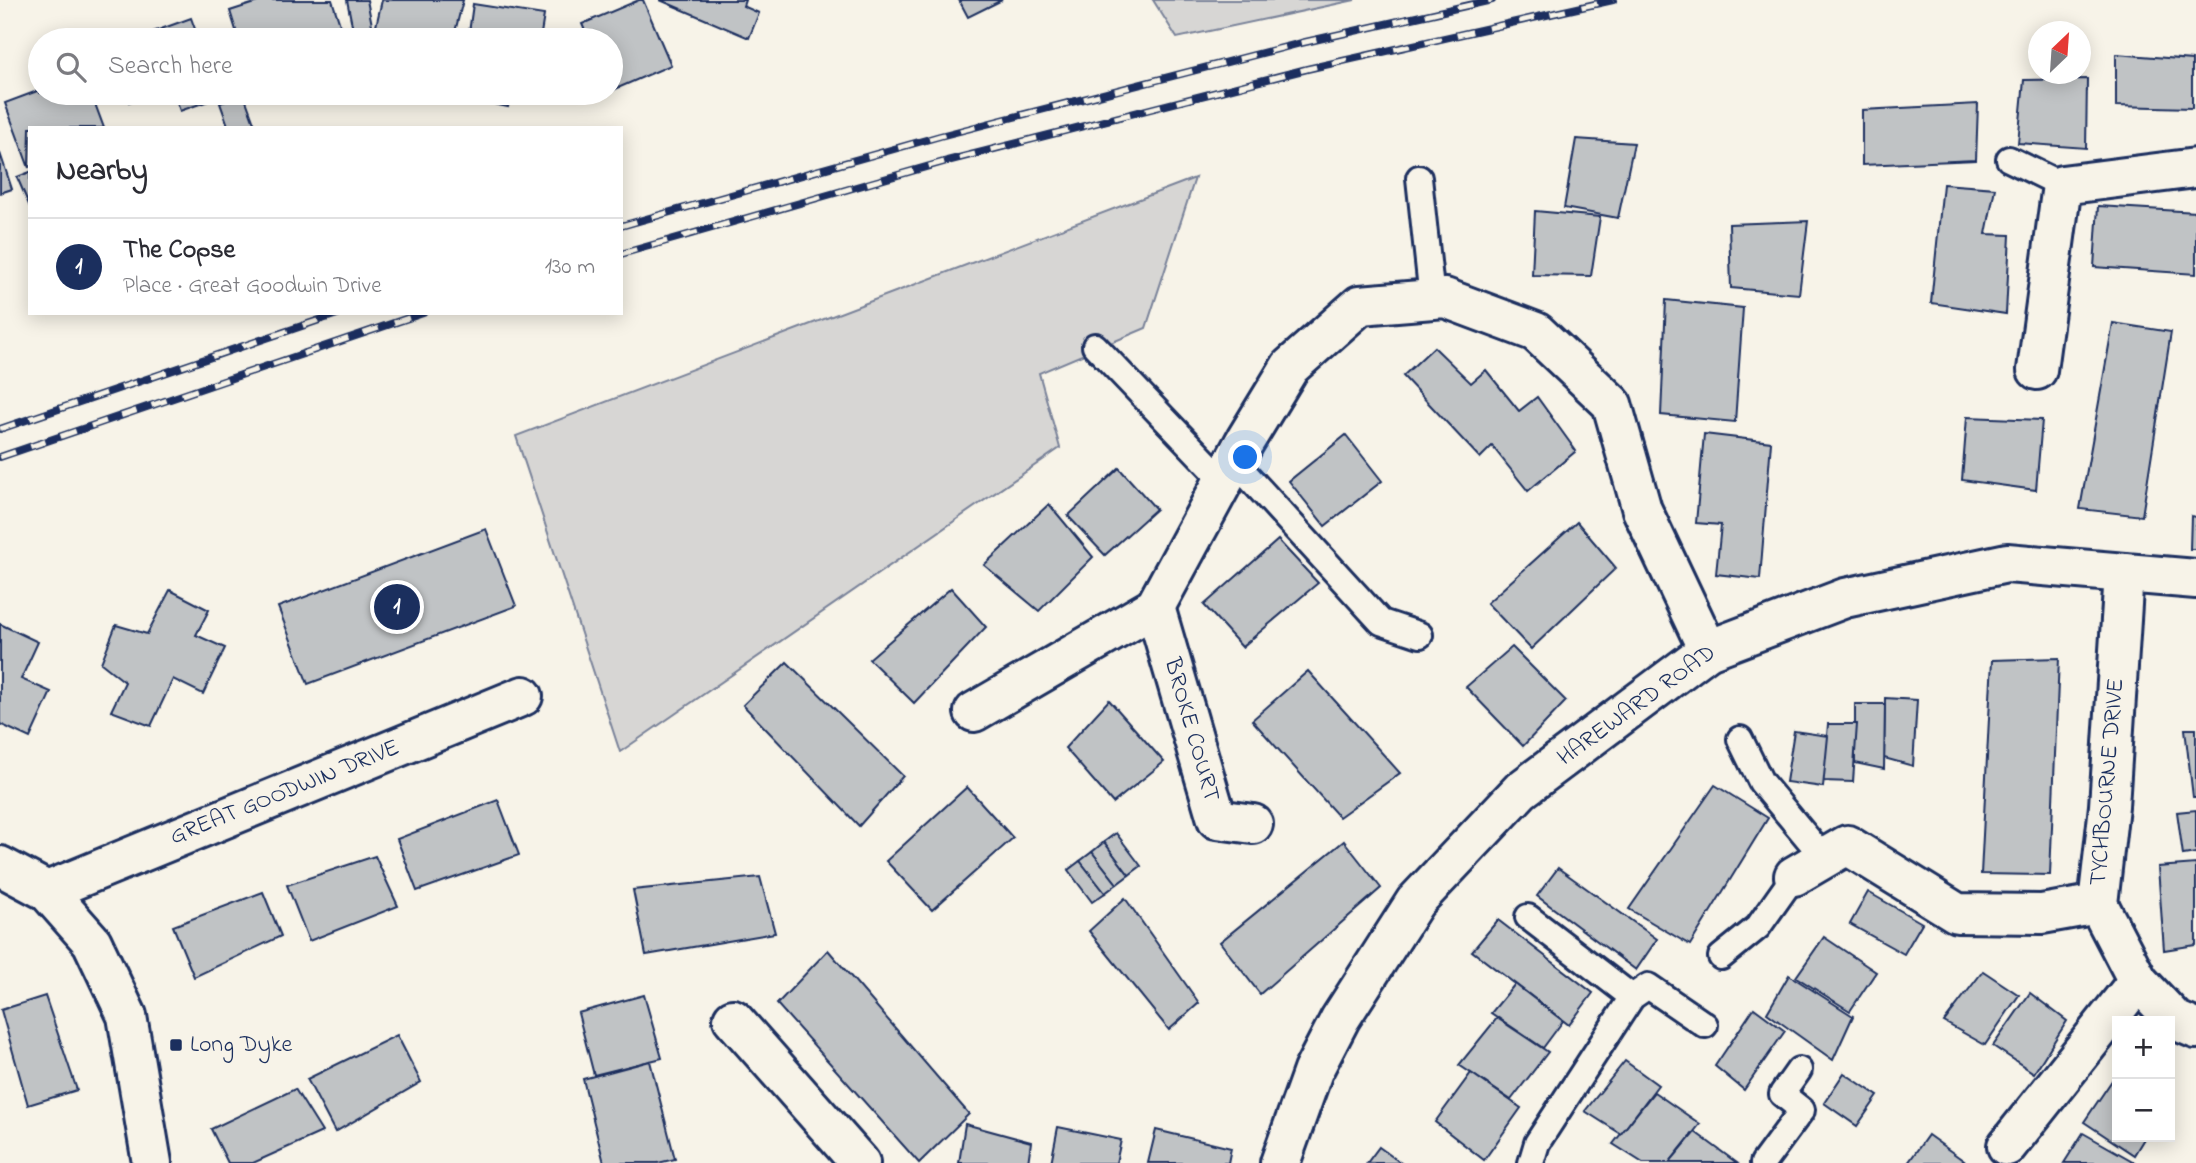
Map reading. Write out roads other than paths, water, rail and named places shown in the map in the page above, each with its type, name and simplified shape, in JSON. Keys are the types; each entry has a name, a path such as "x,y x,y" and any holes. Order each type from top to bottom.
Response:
{"street":[{"path":"2037,370 2062,185 2196,168"},
{"path":"974,712 1155,607 1229,471 1290,368 1360,305 1445,298 1536,332 1612,404 1642,510 1708,650"},
{"name":"HAREWARD ROAD","path":"1280,1163 1313,1071 1340,1019 1415,902 1521,790 1708,650 1844,598 2007,563 2196,579"},
{"name":"TYCHBOURNE DRIVE","path":"2124,573 2109,806 2098,904 2138,981 2175,1020 2196,1029"},
{"name":"BROKE COURT","path":"1155,607 1217,819 1253,824"},
{"name":"GREAT GOODWIN DRIVE","path":"47,891 523,696"},
{"path":"1834,851 1957,913 2042,914 2098,904"},
{"path":"0,866 47,891 92,942 127,1016 152,1163"},
{"path":"2007,1146 2138,981"},
{"path":"733,1018 849,1162"}],"lane":[{"path":"2010,159 2062,185"},
{"path":"1419,178 1432,299"},
{"path":"1095,346 1229,471 1381,622 1420,635"},
{"path":"1721,957 1758,927 1834,851 1761,782 1740,739"},
{"path":"1528,916 1632,997"},
{"path":"1531,1163 1537,1143 1632,997 1648,986 1705,1025"},
{"path":"1763,1163 1801,1110 1782,1094 1799,1070"}],"railway":[{"path":"623,225 940,136 1301,43 1492,0"},
{"path":"623,253 947,161 1307,69 1613,0"},
{"path":"0,429 334,315"},
{"path":"0,457 417,315"}],"place":[{"name":"The Copse","path":"397,607"},
{"name":"Long Dyke","path":"176,1045"}]}
